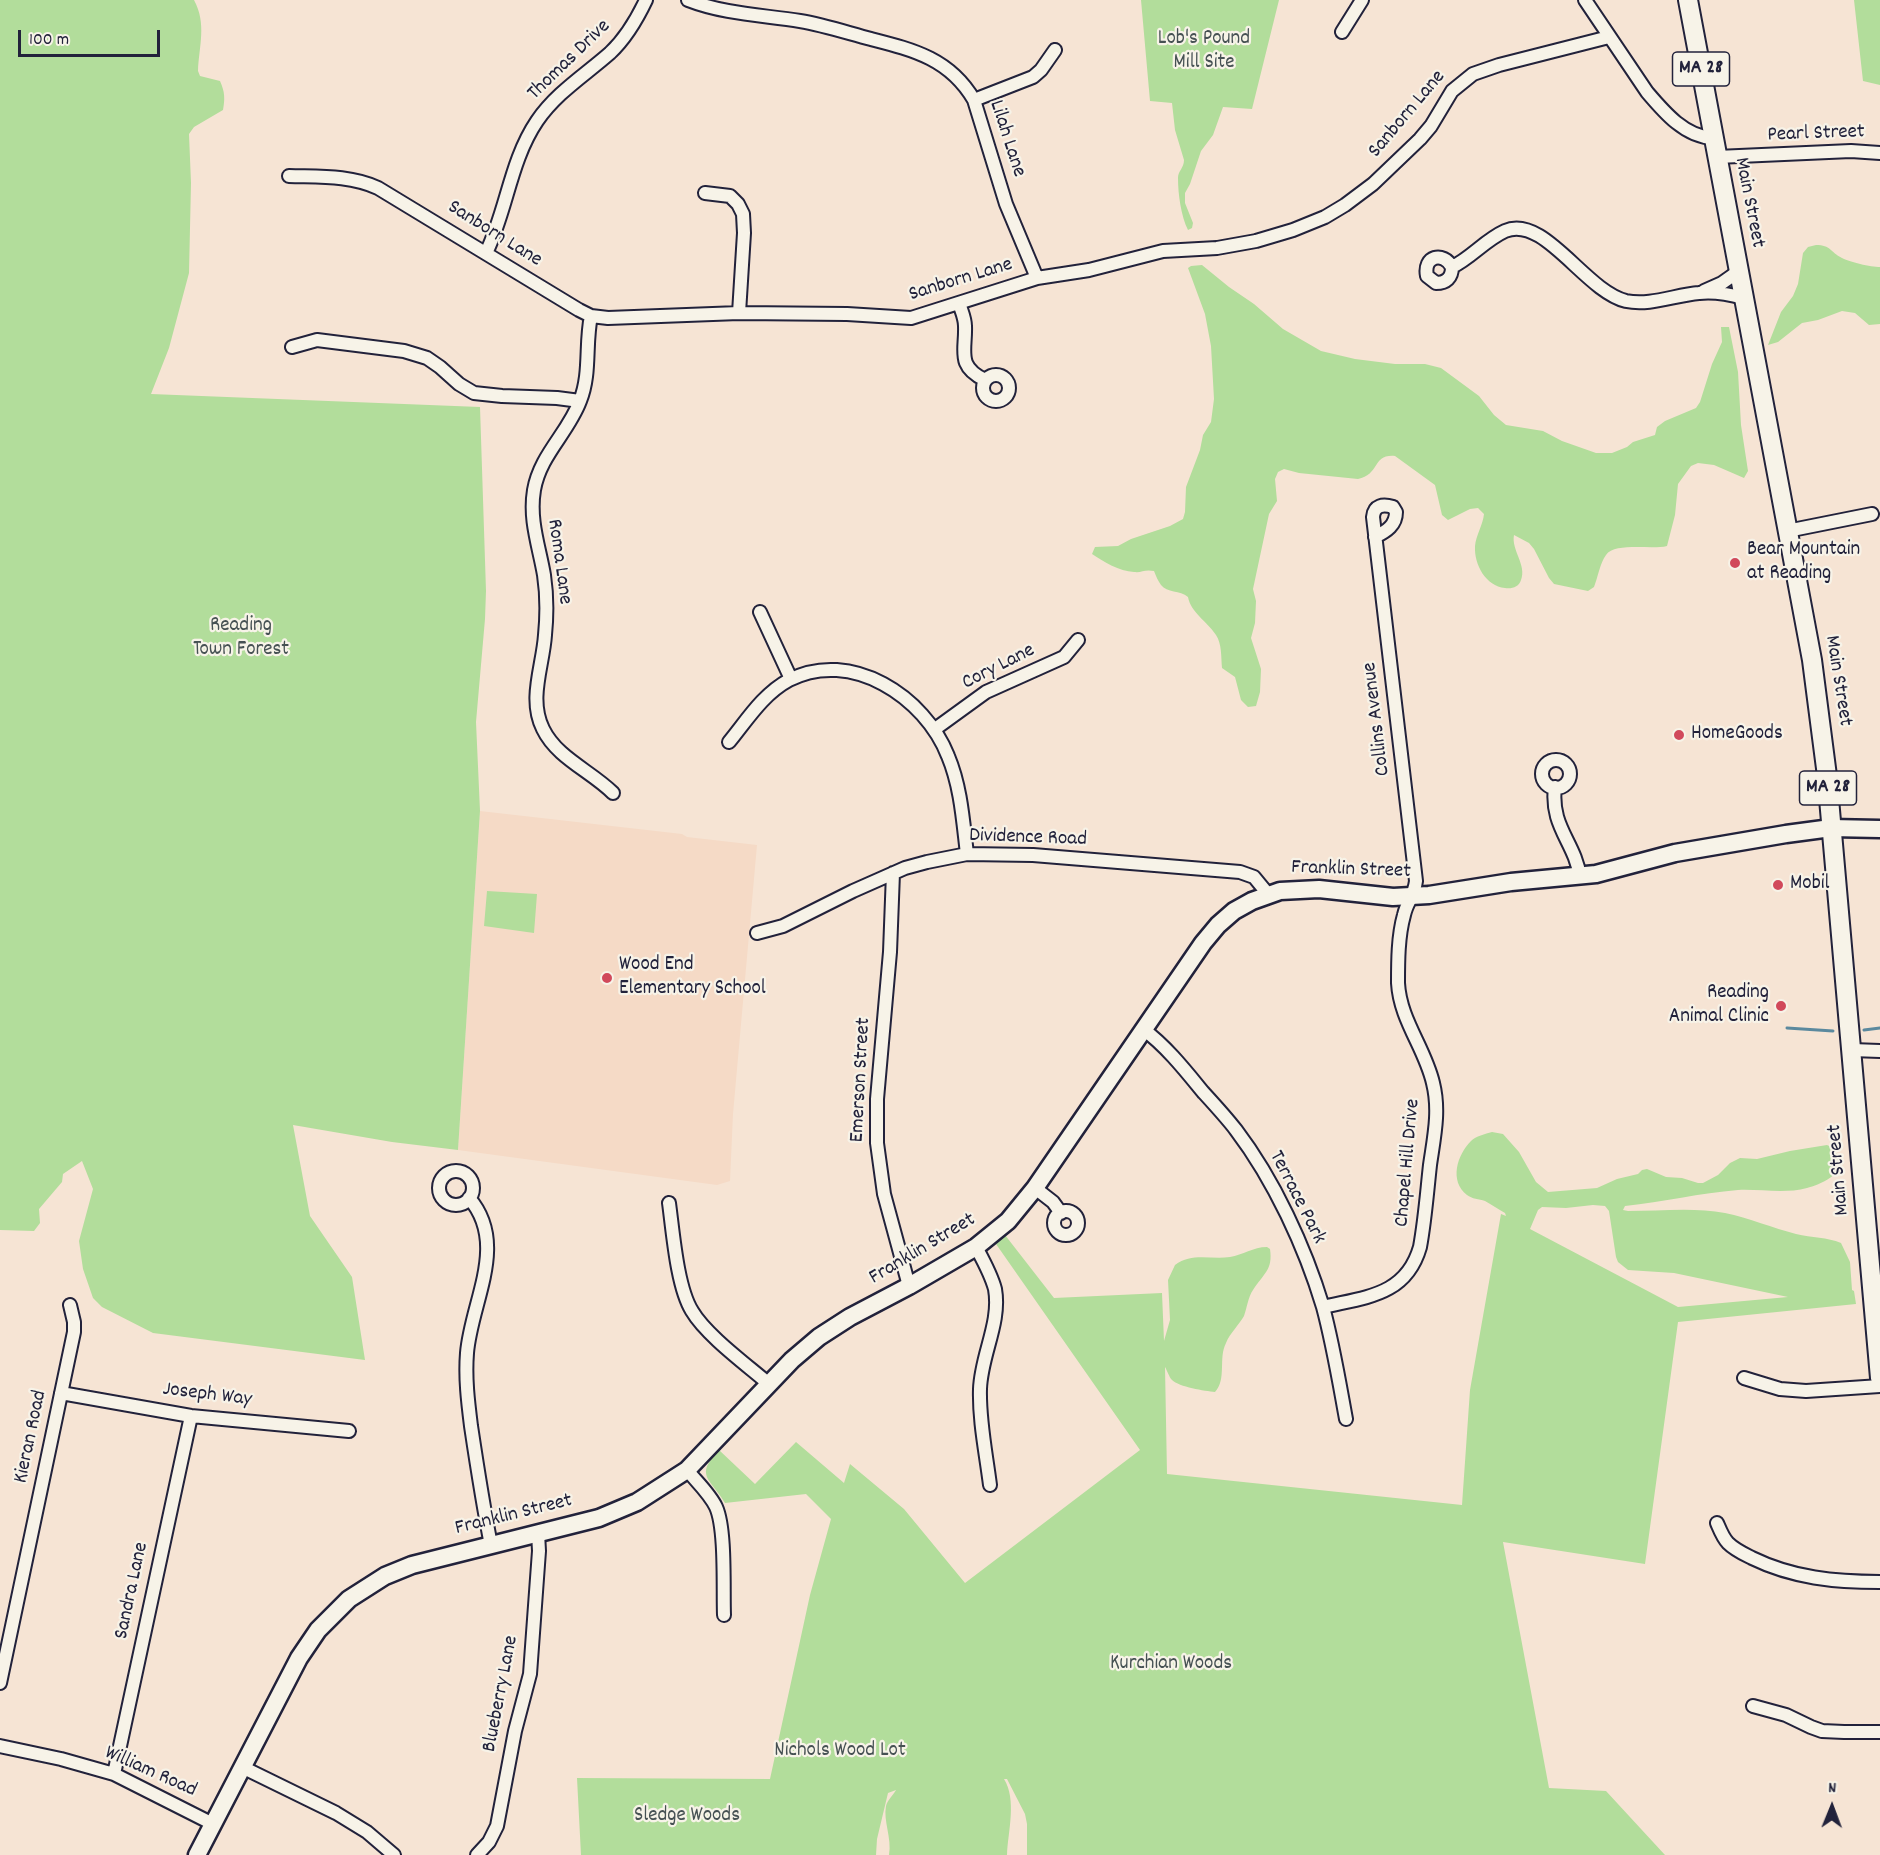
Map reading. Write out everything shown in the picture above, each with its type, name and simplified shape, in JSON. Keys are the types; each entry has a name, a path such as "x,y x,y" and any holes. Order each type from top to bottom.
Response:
{"main road":[{"name":"Main Street","path":"1688,0 1816,690 1825,752 1880,1378"},
{"name":"Franklin Street","path":"197,1855 299,1658 318,1630 336,1610 358,1592 412,1565 600,1518 625,1508 658,1490 687,1470 792,1360 819,1337 850,1317 976,1247 1008,1221 1035,1188 1193,956 1212,931 1234,911 1268,894 1289,890 1307,889 1379,897 1413,896 1511,882 1580,877 1682,851 1831,828 1880,829"}],"street":[{"name":"Thomas Drive","path":"486,253 497,227 518,158 538,120 565,90 619,44 646,0"},
{"name":"Lilah Lane","path":"688,0 722,11 809,23 919,52 951,72 968,89 974,100 1006,204 1037,278"},
{"path":"1342,32 1362,0"},
{"path":"1585,0 1647,92 1666,112 1694,134 1713,138"},
{"name":"Sanborn Lane","path":"289,176 345,178 370,184 591,316 608,318 739,313 847,314 902,318 926,314 1037,278 1089,270 1163,251 1217,248 1256,241 1307,225 1345,205 1373,184 1420,139 1431,126 1452,91 1465,79 1487,68 1609,37"},
{"path":"974,100 1033,77 1055,50"},
{"name":"Pearl Street","path":"1717,158 1851,151 1880,153"},
{"path":"705,193 730,196 742,211 744,229 739,313"},
{"path":"1452,267 1504,231 1522,229 1539,235 1606,293 1631,302 1649,302 1700,292 1722,283 1739,271"},
{"path":"1700,292 1724,293 1744,298"},
{"path":"959,303 965,324 963,346 965,358 973,372 985,380"},
{"name":"Roma Lane","path":"591,316 586,380 580,401 569,423 548,453 534,489 532,522 544,575 546,607 536,707 543,729 555,747 600,780 613,793"},
{"path":"292,347 317,340 404,351 427,358 474,393 580,401"},
{"path":"1787,531 1872,514"},
{"name":"Collins Avenue","path":"1376,537 1416,881 1413,896"},
{"path":"760,612 791,680"},
{"name":"Cory Lane","path":"935,729 990,690 1064,657 1078,639"},
{"path":"729,742 756,707 778,687 791,680 813,672 831,670 872,678 903,696 935,729 956,777 967,854"},
{"path":"1555,788 1556,817 1577,863 1580,877"},
{"name":"Dividence Road","path":"757,933 783,926 893,873 927,862 967,854 1033,855 1243,873 1256,878 1268,894"},
{"name":"Emerson Street","path":"893,873 890,952 877,1099 877,1143 884,1194 909,1286"},
{"name":"Chapel Hill Drive","path":"1323,1307 1378,1294 1390,1288 1409,1271 1420,1247 1437,1110 1432,1076 1404,1011 1399,992 1403,921 1413,896"},
{"name":"Terrace Park","path":"1143,1029 1181,1065 1236,1131 1285,1213 1323,1307 1346,1419"},
{"path":"1852,1050 1880,1051"},
{"path":"1035,1188 1053,1202 1061,1213"},
{"path":"469,1198 482,1220 487,1247 485,1276 468,1337 466,1379 476,1462 491,1545"},
{"path":"669,1203 683,1287 693,1313 708,1330 769,1384"},
{"path":"976,1247 992,1278 996,1299 995,1318 982,1367 980,1387 982,1426 990,1485"},
{"name":"Kieran Road","path":"0,1683 74,1329 70,1305"},
{"path":"1744,1378 1780,1389 1806,1391 1880,1386"},
{"name":"Joseph Way","path":"61,1393 191,1416 349,1431"},
{"name":"Sandra Lane","path":"114,1774 191,1416"},
{"path":"687,1470 713,1501 719,1514 724,1615"},
{"path":"1717,1523 1723,1536 1732,1547 1785,1572 1829,1580 1880,1582"},
{"name":"Blueberry Lane","path":"477,1855 489,1842 497,1826 515,1731 530,1674 540,1551 538,1533"},
{"path":"1753,1706 1786,1715 1822,1731 1880,1732"},
{"name":"William Road","path":"0,1746 69,1761 114,1774 213,1824"},
{"path":"242,1767 336,1813 367,1833 394,1855"}],"shaded area":[{"name":"Wood End Elementary School","path":"480,811 757,845 733,1114 730,1181 717,1185 458,1150"}],"green space":[{"name":"Reading Town Forest","path":"0,0 194,0 198,9 201,35 198,71 200,76 220,81 224,92 224,106 223,110 194,127 189,134 191,183 189,273 169,348 151,394 480,407 486,591 476,722 480,811 458,1150 392,1142 293,1125 310,1216 352,1277 365,1360 153,1333 102,1307 93,1298 83,1269 79,1241 93,1189 82,1161 63,1174 62,1182 39,1209 40,1223 34,1231 0,1230"},
{"name":"Lob's Pound Mill Site","path":"1141,0 1279,0 1252,109 1223,107 1213,135 1201,151 1185,193 1185,203 1193,223 1192,228 1188,230 1179,198 1178,176 1184,160 1175,130 1172,103 1150,101"},
{"path":"1854,0 1880,0 1880,85 1863,81"},
{"path":"1816,245 1828,248 1838,256 1850,261 1880,267 1880,324 1869,325 1855,313 1842,311 1802,323 1778,342 1768,345 1781,312 1793,296 1798,284 1803,253 1808,247"},
{"path":"1202,265 1283,329 1321,351 1355,359 1395,364 1425,364 1441,368 1479,396 1494,415 1506,425 1543,431 1562,441 1596,453 1612,453 1633,442 1655,435 1657,427 1665,421 1696,408 1722,342 1721,327 1729,327 1738,372 1741,425 1748,471 1744,478 1714,465 1698,463 1691,466 1678,484 1675,515 1667,546 1625,547 1611,551 1602,562 1594,587 1588,591 1554,584 1534,549 1529,543 1514,535 1522,569 1520,582 1517,586 1510,588 1492,583 1482,573 1475,553 1484,514 1478,508 1470,509 1448,520 1442,515 1435,485 1395,456 1383,458 1370,473 1358,479 1299,473 1284,469 1278,472 1275,479 1277,501 1269,514 1253,589 1256,601 1255,623 1251,638 1261,669 1260,692 1256,706 1248,707 1241,700 1235,677 1222,668 1218,639 1192,608 1188,597 1164,588 1154,571 1123,570 1092,554 1095,547 1118,546 1183,519 1186,487 1200,450 1203,435 1211,422 1214,399 1211,346 1205,314 1188,268"},
{"path":"487,891 537,894 534,933 484,926"},
{"name":"Kurchian Woods","path":"1492,1132 1503,1134 1519,1152 1536,1182 1548,1192 1597,1188 1647,1169 1666,1177 1703,1183 1740,1158 1757,1159 1827,1145 1839,1158 1839,1169 1830,1178 1799,1190 1738,1190 1625,1206 1623,1210 1628,1211 1689,1210 1725,1213 1796,1234 1841,1243 1850,1262 1852,1290 1856,1304 1678,1322 1645,1564 1503,1542 1549,1788 1606,1791 1665,1855 1027,1855 1025,1814 1007,1779 1004,1779 1008,1787 1011,1806 1007,1855 889,1855 886,1806 896,1790 888,1793 877,1839 876,1855 581,1855 577,1778 770,1779 810,1595 831,1519 806,1494 725,1503 710,1482 706,1472 711,1459 719,1450 755,1484 796,1442 844,1483 850,1464 904,1509 965,1583 1140,1450 996,1244 1005,1235 1054,1298 1162,1293 1164,1341 1170,1320 1168,1280 1175,1265 1188,1259 1223,1258 1257,1248 1270,1249 1269,1267 1251,1293 1244,1316 1224,1349 1221,1381 1215,1392 1180,1385 1171,1379 1165,1367 1167,1474 1462,1505 1470,1390 1501,1214 1506,1216 1505,1213 1485,1201 1467,1195 1458,1183 1457,1168 1462,1153 1471,1141 1478,1136","holes":["1605,1206 1609,1211 1616,1257 1618,1262 1628,1270 1674,1273 1788,1297 1678,1307 1530,1229 1538,1210 1542,1207"]}],"waterway":[{"path":"1787,1028 1833,1031"},
{"path":"1864,1030 1880,1028"}],"place":[{"name":"Bear Mountain at Reading","path":"1735,563"},
{"name":"HomeGoods","path":"1679,735"},
{"name":"Mobil","path":"1778,885"},
{"name":"Wood End Elementary School","path":"607,978"},
{"name":"Reading Animal Clinic","path":"1781,1006"}],"park label":[{"name":"Nichols Wood Lot","path":"840,1752"},
{"name":"Sledge Woods","path":"687,1817"}]}
